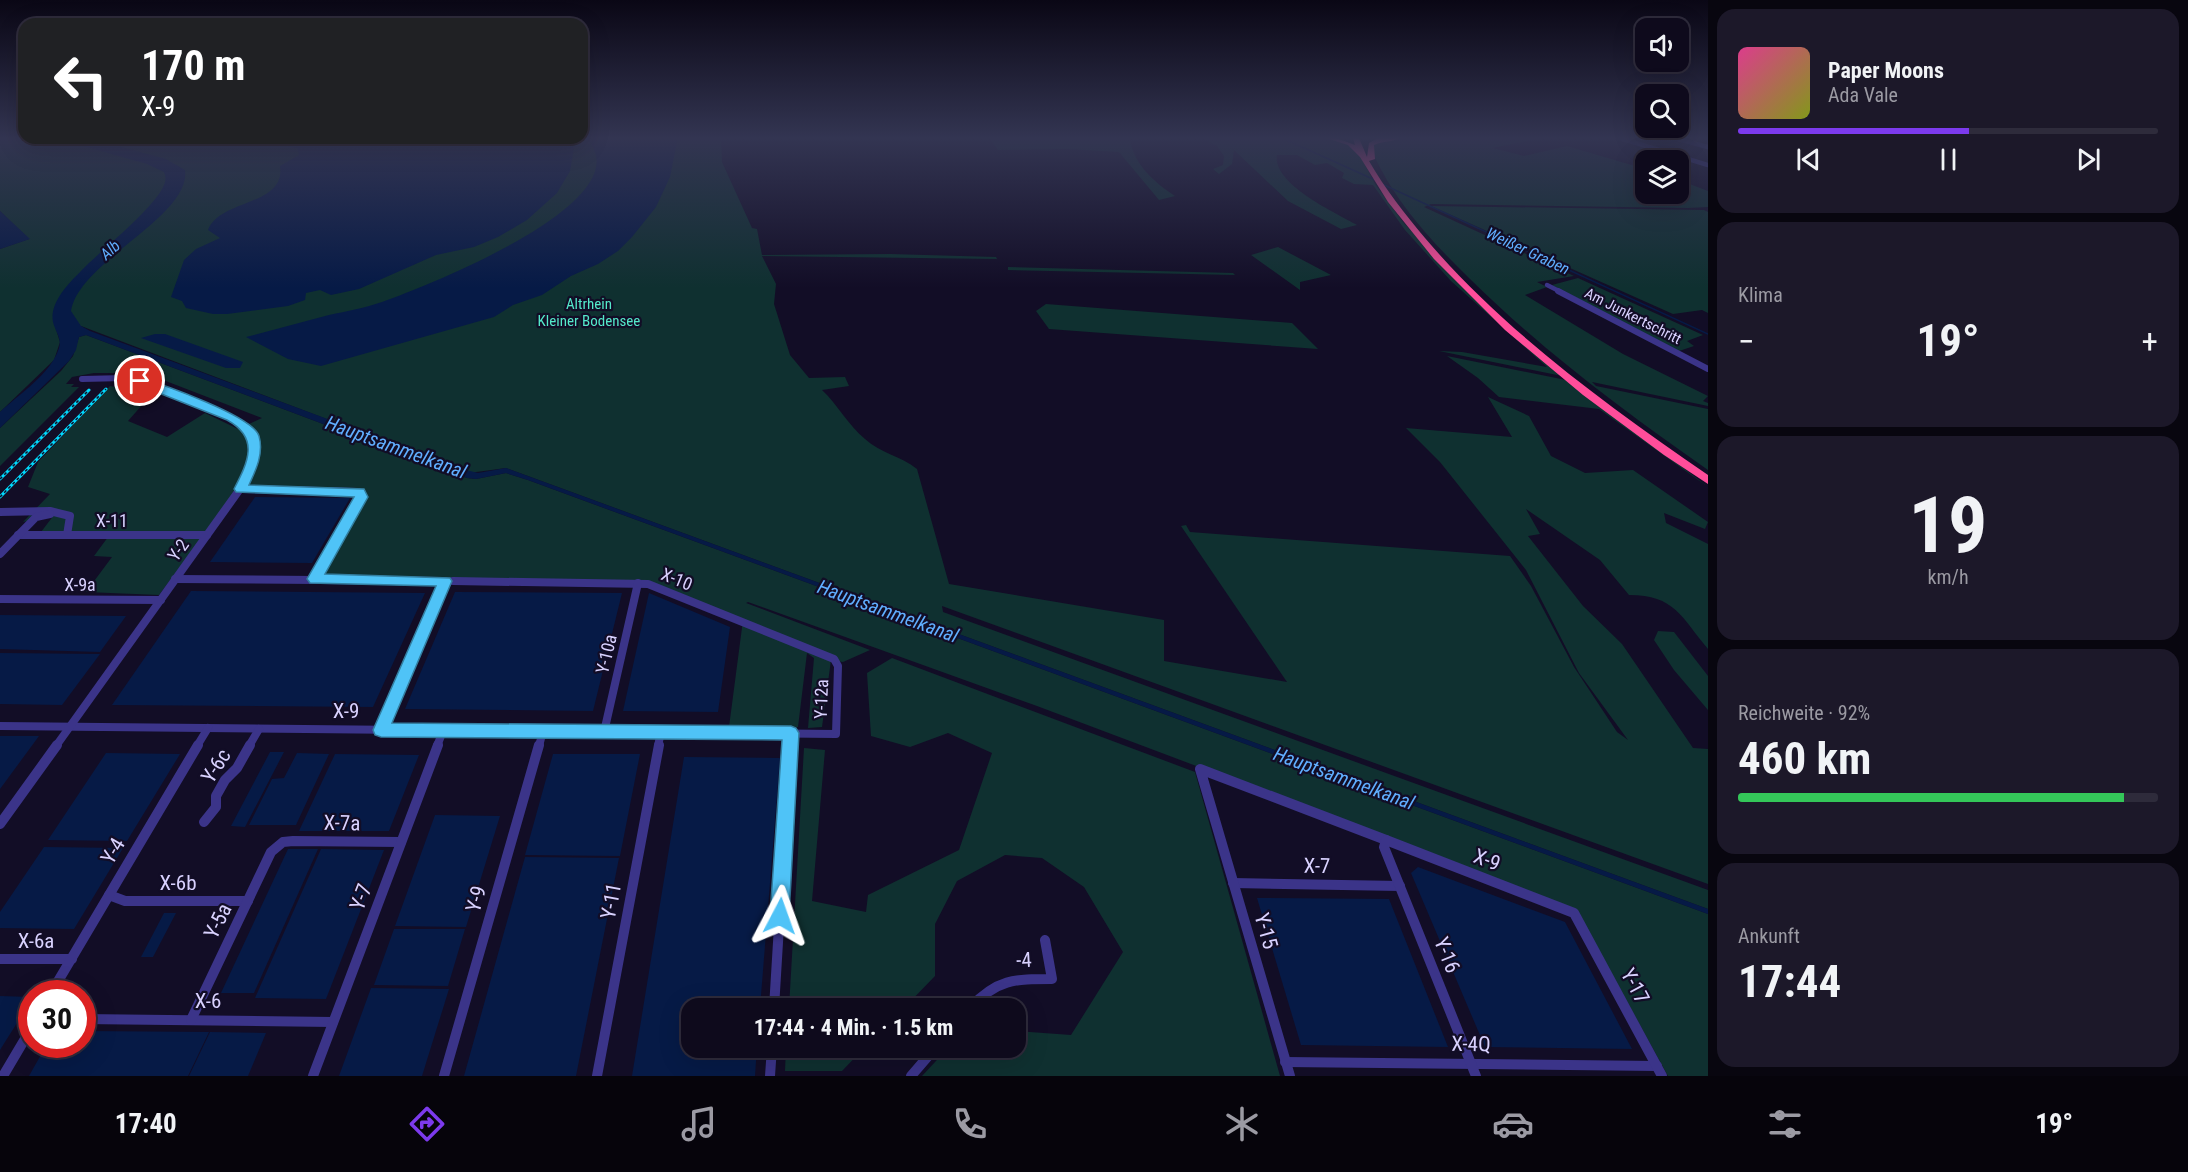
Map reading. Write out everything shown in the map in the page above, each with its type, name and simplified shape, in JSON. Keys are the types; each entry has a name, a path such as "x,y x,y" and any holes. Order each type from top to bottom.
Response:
{"highway":[{"path":"1385,188 1424,243 1508,325 1599,400 1708,480"},
{"path":"1386,188 1442,255 1511,321 1620,410 1708,474"}],"street":[{"name":"Am Junkertschritt","path":"1547,285 1708,369"},
{"name":"Y-2","path":"1,821 240,489 251,468 255,449 253,435 241,423 140,381 125,378 82,379"},
{"path":"240,489 359,492 361,497 315,579"},
{"path":"0,512 58,512 70,516 67,535"},
{"path":"0,554 36,517 58,512"},
{"name":"X-11","path":"18,535 207,535"},
{"name":"X-10","path":"175,579 648,584 834,659 838,666"},
{"path":"381,730 449,581"},
{"name":"Y-10a","path":"604,732 638,584"},
{"name":"X-9a","path":"0,599 160,600"},
{"name":"Y-12a","path":"836,734 838,666"},
{"name":"X-9","path":"0,726 836,734"},
{"name":"Y-4","path":"59,980 208,728"},
{"name":"Y-6c","path":"204,822 216,807 216,796 225,780 237,768 259,729"},
{"name":"Y-7","path":"313,1076 443,731"},
{"name":"Y-9","path":"444,1076 543,731"},
{"name":"Y-11","path":"597,1076 661,732"},
{"name":"Y-12a","path":"775,998 791,733"},
{"name":"X-9","path":"1209,795 1200,769 1385,844 1574,914"},
{"name":"Y-15","path":"1209,795 1290,1076"},
{"name":"X-7a","path":"283,842 401,842"},
{"name":"Y-5a","path":"191,1020 271,852 283,842"},
{"name":"Y-16","path":"1385,844 1476,1076"},
{"name":"X-7","path":"1233,883 1400,886"},
{"name":"X-6b","path":"109,895 125,901 248,901"},
{"name":"Y-17","path":"1574,914 1659,1071"},
{"name":"-4","path":"980,998 993,985 1005,981 1052,979 1045,940"},
{"name":"X-6a","path":"0,958 72,959"},
{"name":"X-6","path":"96,1019 333,1022"},
{"path":"3,1076 18,1051"},
{"path":"770,1076 771,1058"},
{"path":"911,1076 927,1058"},
{"name":"X-4Q","path":"1286,1062 1471,1063 1659,1071"}],"green space":[{"name":"Altrhein Kleiner Bodensee","path":"0,188 734,188 752,228 757,229 762,255 890,254 996,257 997,259 762,256 776,284 774,304 790,355 809,378 845,377 849,386 822,390 865,439 917,469 949,584 1164,620 1164,661 1287,682 1181,526 1186,525 1190,532 1510,556 1531,586 1574,667 1617,732 1628,740 1579,673 1526,570 1440,462 1406,428 1512,437 1488,397 1529,416 1551,456 1585,473 1633,470 1708,522 1705,529 1664,513 1666,523 1708,544 1708,649 1676,610 1657,599 1629,595 1600,560 1526,509 1540,534 1528,536 1583,606 1622,644 1693,748 1708,749 1708,884 942,606 943,612 1708,890 1708,909 506,468 469,473 81,326 55,326 60,342 54,360 0,412 0,249 29,239 0,211"},
{"path":"1149,188 1164,188 1175,196 1159,200"},
{"path":"1274,188 1297,188 1357,225 1341,229 1288,201"},
{"path":"1375,188 1378,188 1403,222 1470,294 1647,440 1708,487 1599,409 1499,397 1478,378 1447,356 1566,380 1562,376 1439,351 1462,352 1547,367 1451,281 1405,230"},
{"path":"1392,188 1635,188 1635,204 1689,204 1689,188 1708,191 1708,207 1431,204 1424,207 1574,276 1537,282 1547,287 1525,295 1623,354 1708,396 1703,401 1708,403 1708,406 1592,382 1596,386 1708,409 1708,470 1615,403 1526,331 1441,250"},
{"path":"1431,206 1704,210 1708,212 1708,313 1702,310 1673,314"},
{"path":"1278,247 1331,275 1300,282 1300,290 1251,255"},
{"path":"1008,267 1233,273 1235,275 1008,270"},
{"path":"1578,278 1703,335 1687,341 1694,346 1679,351 1552,285"},
{"path":"1046,304 1292,323 1318,349 1049,329 1036,311"},
{"path":"86,335 467,478 476,479 506,473 528,480 1708,914 1708,1076 1668,1076 1576,909 1037,706 748,602 746,603 870,650 843,662 831,660 822,727 808,728 814,658 807,653 798,727 729,727 743,620 649,581 319,577 365,492 238,489 159,595 86,592 112,557 94,556 111,533 41,532 54,515 23,522 50,494 28,487 38,462 110,386 158,395 143,404 128,421 167,437 205,413 238,429 262,418 145,373 94,373 72,377 66,384 79,387 0,466 0,428 61,371 73,356 79,337"},
{"path":"1658,631 1674,632 1708,676 1708,710 1674,670 1654,640"},
{"path":"892,658 1195,772 1280,1076 922,1076 939,1058 1026,1058 1026,1032 1071,1035 1123,952 1084,887 1042,858 1005,855 957,881 935,924 935,976 914,998 790,998 804,748 825,750 812,901 866,912 868,895 959,850 992,753 948,733 910,747 871,736 867,673"},
{"path":"786,1058 854,1058 842,1071 785,1071"}],"water":[{"path":"162,188 182,188 171,205 93,274 78,293 71,311 81,326 90,331 462,469 478,473 506,468 1708,909 1708,914 528,480 506,473 476,479 467,478 86,335 79,337 76,350 69,361 0,428 0,412 42,375 55,357 60,341 53,322 53,315 61,294 81,271 150,206"},
{"path":"560,188 527,220 498,237 474,247 436,255 359,289 331,295 320,290 306,293 305,300 288,306 227,314 213,314 186,308 182,301 171,297 184,260 196,249 220,238 208,230 215,220 273,189"},
{"path":"586,188 665,188 656,207 618,251 598,264 571,276 542,295 513,305 494,317 321,366 288,359 246,337 363,308 405,293 480,260 522,238 559,213"},
{"path":"0,211 30,239 0,249"},
{"path":"165,334 243,362 240,368 226,368 141,338"},
{"path":"255,497 350,498 312,563 210,562"},
{"path":"191,591 425,593 373,707 112,705"},
{"path":"455,592 622,593 593,711 405,709"},
{"path":"649,593 730,627 718,712 623,711"},
{"path":"0,615 126,616 100,652 0,649"},
{"path":"0,653 100,654 62,705 0,704"},
{"path":"0,736 39,736 0,789"},
{"path":"270,752 284,752 245,827 231,826"},
{"path":"106,753 180,754 127,841 48,840"},
{"path":"297,753 329,754 296,825 249,825 272,779 284,778"},
{"path":"335,754 419,755 389,831 299,831"},
{"path":"553,754 640,754 620,856 525,855"},
{"path":"684,757 780,758 761,998 681,998 681,1058 756,1058 755,1076 632,1076"},
{"path":"435,815 500,816 466,927 395,926"},
{"path":"44,847 123,848 74,929 0,928 0,912"},
{"path":"288,849 318,849 254,993 221,993"},
{"path":"321,849 384,850 326,999 255,998"},
{"path":"525,857 619,858 576,1076 464,1076"},
{"path":"1418,867 1565,922 1632,1049 1485,1047 1411,873"},
{"path":"1257,898 1389,899 1448,1047 1301,1045"},
{"path":"164,913 176,913 153,957 141,957"},
{"path":"394,929 465,929 448,986 374,985"},
{"path":"371,988 449,989 422,1076 339,1076"},
{"path":"0,996 18,997 18,1021 0,1050"},
{"path":"96,1031 209,1032 188,1076 29,1076 39,1058 96,1058"},
{"path":"210,1032 266,1033 248,1076 189,1076"}],"waterway":[{"name":"Weißer Graben","path":"1391,188 1708,334"}],"railway":[{"path":"0,497 106,389"},
{"path":"0,479 89,390"}],"route":[{"path":"140,381 231,417 253,435 255,449 251,468 240,489 356,491 361,494 315,579 445,581 381,730 791,733 780,916"}],"water label":[{"name":"Alb","path":"110,250"},
{"name":"Hauptsammelkanal","path":"396,447"},
{"name":"Hauptsammelkanal","path":"888,611"},
{"name":"Hauptsammelkanal","path":"1344,778"}]}
